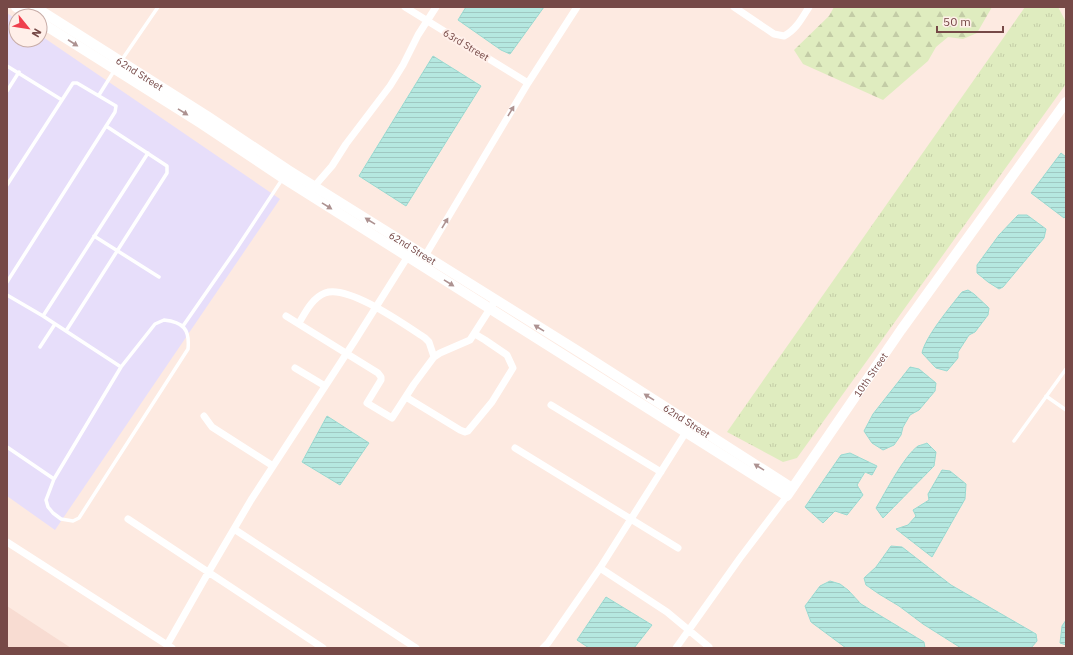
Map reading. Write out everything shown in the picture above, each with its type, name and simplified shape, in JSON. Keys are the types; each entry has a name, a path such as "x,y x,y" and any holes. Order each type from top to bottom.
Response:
{"main road":[{"name":"62nd Street","path":"35,7 118,66"},
{"name":"62nd Street","path":"48,27 207,116 285,174 578,357 789,492"},
{"name":"10th Street","path":"789,492 901,330 1066,102"},
{"name":"62nd Street","path":"410,252 425,256 493,305"},
{"name":"62nd Street","path":"578,357 686,432 722,449"}],"street":[{"name":"63rd Street","path":"405,7 528,83"},
{"path":"311,190 324,177 346,144 390,86 403,65 418,35 436,7"},
{"path":"425,256 528,83 578,7"},
{"path":"734,7 774,34 784,36 796,27 809,7"},
{"path":"7,542 170,647 208,573 272,466 347,353 410,252"},
{"path":"299,323 315,299 326,292 334,292 355,297 376,307 425,338 429,342 434,357"},
{"path":"286,316 378,373 381,377 367,403 392,418 418,378 434,357 470,340 493,305"},
{"path":"406,397 455,428 465,432 468,431 492,402 512,368 507,356 475,334"},
{"path":"295,368 325,386"},
{"path":"551,405 661,472"},
{"path":"204,416 212,427 272,466"},
{"path":"548,646 600,568 686,432"},
{"path":"515,448 678,548"},
{"name":"10th Street","path":"676,648 789,492"},
{"path":"128,519 323,648"},
{"path":"234,529 416,648"},
{"path":"600,568 667,612 709,647"}],"lane":[{"path":"99,95 158,7"},
{"path":"7,66 19,72 62,100"},
{"path":"7,91 19,72"},
{"path":"7,185 73,83 75,82 99,95 116,108 115,112 7,282"},
{"path":"66,332 116,250 167,171 167,166 106,126"},
{"path":"43,316 148,153"},
{"path":"183,326 235,251 285,174"},
{"path":"94,236 159,277"},
{"path":"7,295 43,316 121,367"},
{"path":"164,320 179,323 183,326 189,339 188,349 149,407 79,518 73,521 61,519 48,507 46,500 54,479 121,367 155,324 164,320"},
{"path":"40,347 55,324"},
{"path":"1014,441 1066,368"},
{"path":"1046,396 1066,410"},
{"path":"7,447 54,479"}],"shaded area":[{"path":"7,13 8,48 48,48 48,40 280,199 55,530 7,496"},
{"path":"7,606 71,648 7,648"}],"green space":[{"path":"834,7 992,7 977,33 963,39 948,37 936,47 928,61 883,100 803,64 794,50 829,16"},
{"path":"1025,7 1058,7 1066,22 1066,84 797,458 783,462 727,432"}],"water":[{"path":"466,7 544,7 510,54 501,50 458,20"},
{"path":"433,56 481,86 406,206 359,176"},
{"path":"1061,153 1066,157 1066,216 1064,218 1031,193"},
{"path":"1018,215 1027,215 1046,229 1044,238 1003,287 999,289 977,273 977,265 999,235"},
{"path":"968,290 989,308 988,315 975,332 969,335 958,352 958,358 947,371 936,368 922,353 924,346 933,330 962,292"},
{"path":"910,367 919,369 936,383 935,391 919,410 910,415 903,427 901,435 894,445 883,450 872,443 864,431 873,414"},
{"path":"327,416 369,443 340,485 302,462"},
{"path":"927,443 936,452 934,466 883,518 876,508 890,484 901,466 913,451 918,446"},
{"path":"850,453 877,466 872,475 865,472 857,485 863,495 847,515 835,511 823,523 805,507 841,455"},
{"path":"942,470 950,471 966,484 965,499 932,557 896,529 908,525 916,516 913,510 929,500 928,494"},
{"path":"891,546 902,547 951,585 1036,634 1037,641 1031,648 961,648 923,624 899,606 866,585 864,578 876,567"},
{"path":"830,581 840,584 861,604 924,642 925,648 846,648 811,622 805,606 820,586"},
{"path":"606,597 652,625 634,648 589,648 577,640"},
{"path":"1066,620 1066,645 1060,643 1062,626"}]}
